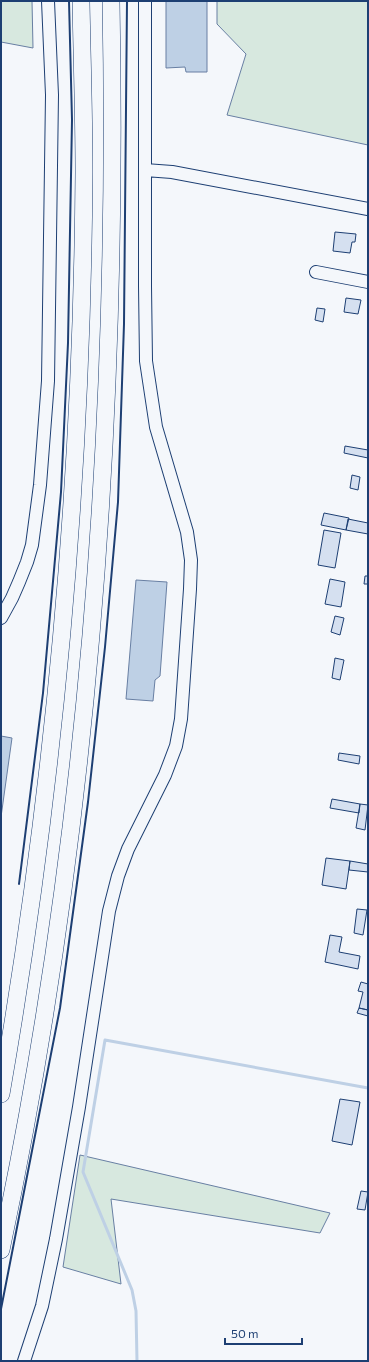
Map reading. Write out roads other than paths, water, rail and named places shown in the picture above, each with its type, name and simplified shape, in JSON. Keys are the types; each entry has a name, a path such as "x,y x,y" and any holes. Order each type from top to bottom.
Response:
{"highway":[{"path":"1,1094 28,930 46,790 60,662 73,494 80,333 84,174 81,1"},
{"path":"1,1250 49,991 72,829 88,685 102,496 110,341 113,177 112,1"}],"lane":[{"path":"1,618 19,582 32,545 40,486 48,381 52,94 48,1"},
{"path":"24,1361 42,1306 56,1239 79,1108 109,911 118,876 128,849 165,775 176,746 181,719 191,560 185,526 156,427 146,361 145,1"},
{"path":"145,170 172,172 368,210"},
{"path":"316,272 368,282"}],"water":[{"path":"166,1 207,1 207,72 186,72 185,67 166,68"},
{"path":"136,580 167,582 160,676 155,680 153,701 126,699"},
{"path":"1,736 12,738 1,817"}],"waterway":[{"path":"137,1361 136,1311 132,1290 83,1172 105,1040 368,1088"}]}
